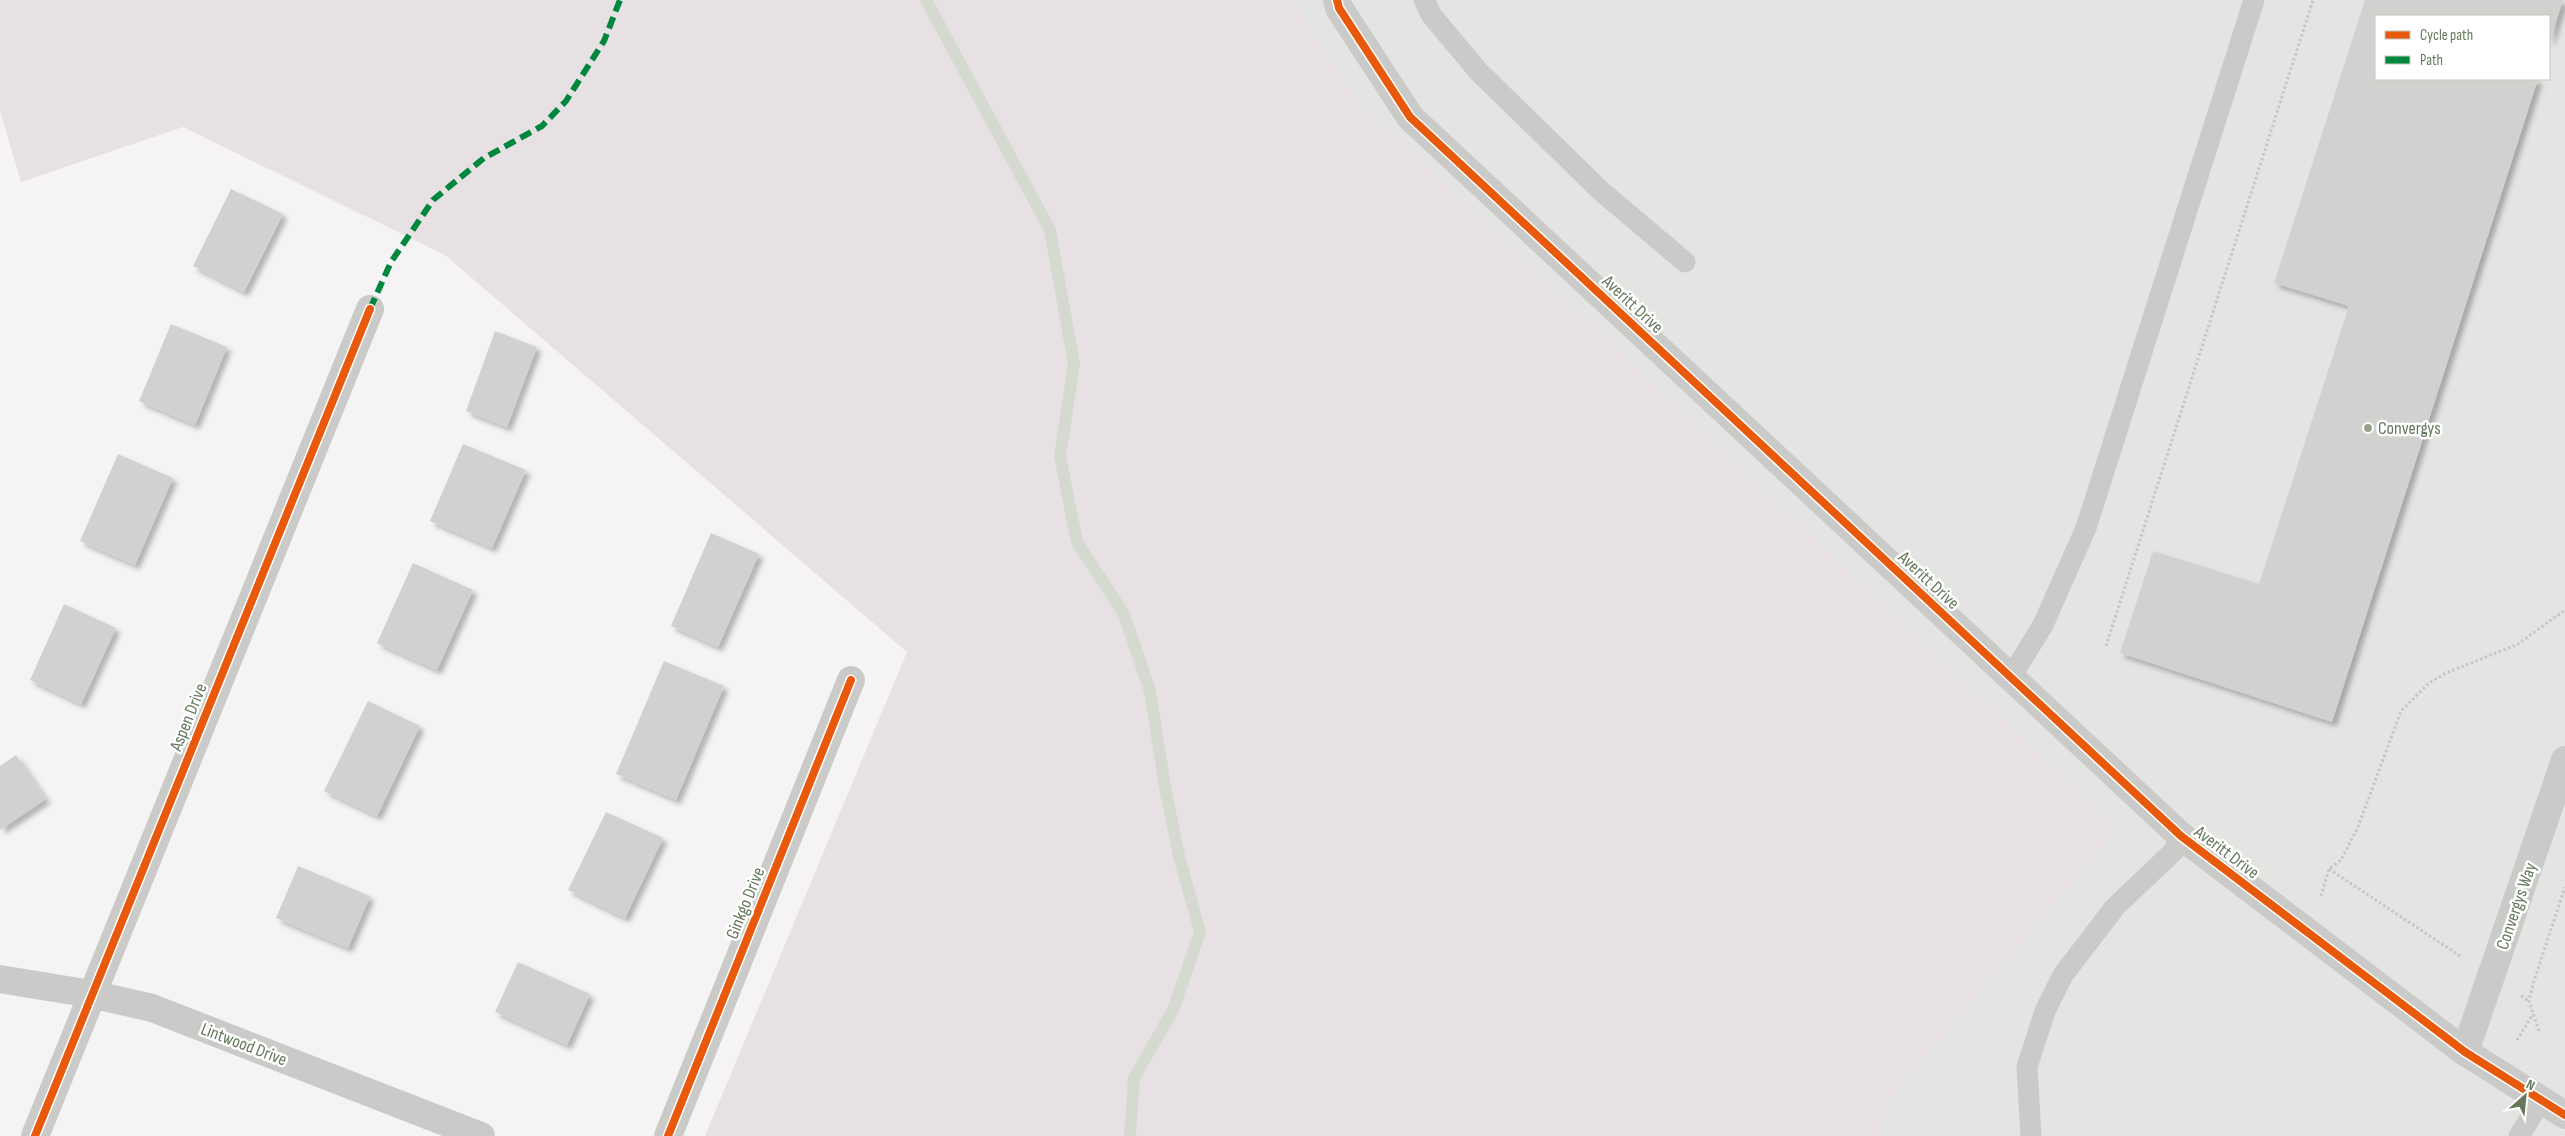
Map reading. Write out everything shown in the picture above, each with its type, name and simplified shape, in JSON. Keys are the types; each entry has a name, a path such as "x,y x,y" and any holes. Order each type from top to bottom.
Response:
{"street":[{"name":"Averitt Drive","path":"1337,0 1340,8 1410,117 2181,836 2465,1052 2565,1115"},
{"name":"Aspen Drive","path":"35,1136 370,309"},
{"name":"Ginkgo Drive","path":"668,1136 851,680"},
{"name":"Convergys Way","path":"2465,1052 2565,760"},
{"name":"Lintwood Drive","path":"0,979 91,994 152,1008 481,1136"}],"lane":[{"path":"1424,0 1432,16 1479,72 1601,191 1685,262"},
{"path":"2011,677 2043,625 2086,528 2254,0"},
{"path":"2032,1136 2027,1067 2045,1010 2063,975 2115,907 2174,851 2181,836"},
{"path":"2519,1136 2541,1101"}],"path":[{"path":"2106,646 2312,0"},
{"path":"2311,934 2329,869 2341,860 2350,844 2401,711 2429,683 2446,673 2518,644 2565,610"},
{"path":"2329,869 2530,1001"},
{"path":"2539,1031 2530,1001 2533,984 2565,887"}],"shaded area":[{"path":"0,0 1297,0 1305,23 1360,104 2116,829 1887,1102 1878,1136 705,1136 907,652 445,255 183,127 21,182 0,111"},
{"path":"1297,0 2565,0 2565,1136 1878,1136 1887,1102 1360,104 1305,23"}],"building":[{"name":"Convergys","path":"2365,0 2563,0 2550,41 2550,15 2375,15 2375,80 2538,80 2332,722 2120,653 2153,551 2259,584 2349,306 2274,283"},
{"path":"231,189 283,214 244,292 193,266"},
{"path":"171,324 227,347 195,425 139,401"},
{"path":"495,331 537,347 507,427 466,411"},
{"path":"463,444 526,470 492,548 430,521"},
{"path":"118,454 173,478 135,565 80,541"},
{"path":"711,533 759,554 718,647 671,626"},
{"path":"413,563 473,590 437,670 377,643"},
{"path":"64,604 116,628 81,704 30,680"},
{"path":"664,661 724,686 676,800 616,774"},
{"path":"368,701 420,726 377,816 324,791"},
{"path":"16,755 46,799 0,830 0,766"},
{"path":"606,812 663,838 625,918 568,890"},
{"path":"298,866 370,896 348,948 276,918"},
{"path":"518,962 590,994 567,1045 495,1012"}],"waterway":[{"path":"926,0 1050,230 1074,364 1060,456 1077,542 1124,614 1150,691 1165,787 1179,856 1200,932 1173,1010 1134,1078 1130,1136"}],"marked path":[{"path":"370,309 391,262 433,200 484,158 542,126 566,101 604,41 620,0"}],"cycle path":[{"path":"1337,0 1339,8 1410,117 2181,836 2465,1052 2565,1115"},
{"path":"35,1136 370,309"},
{"path":"668,1136 851,680"}],"place":[{"name":"Convergys","path":"2368,428"}]}
